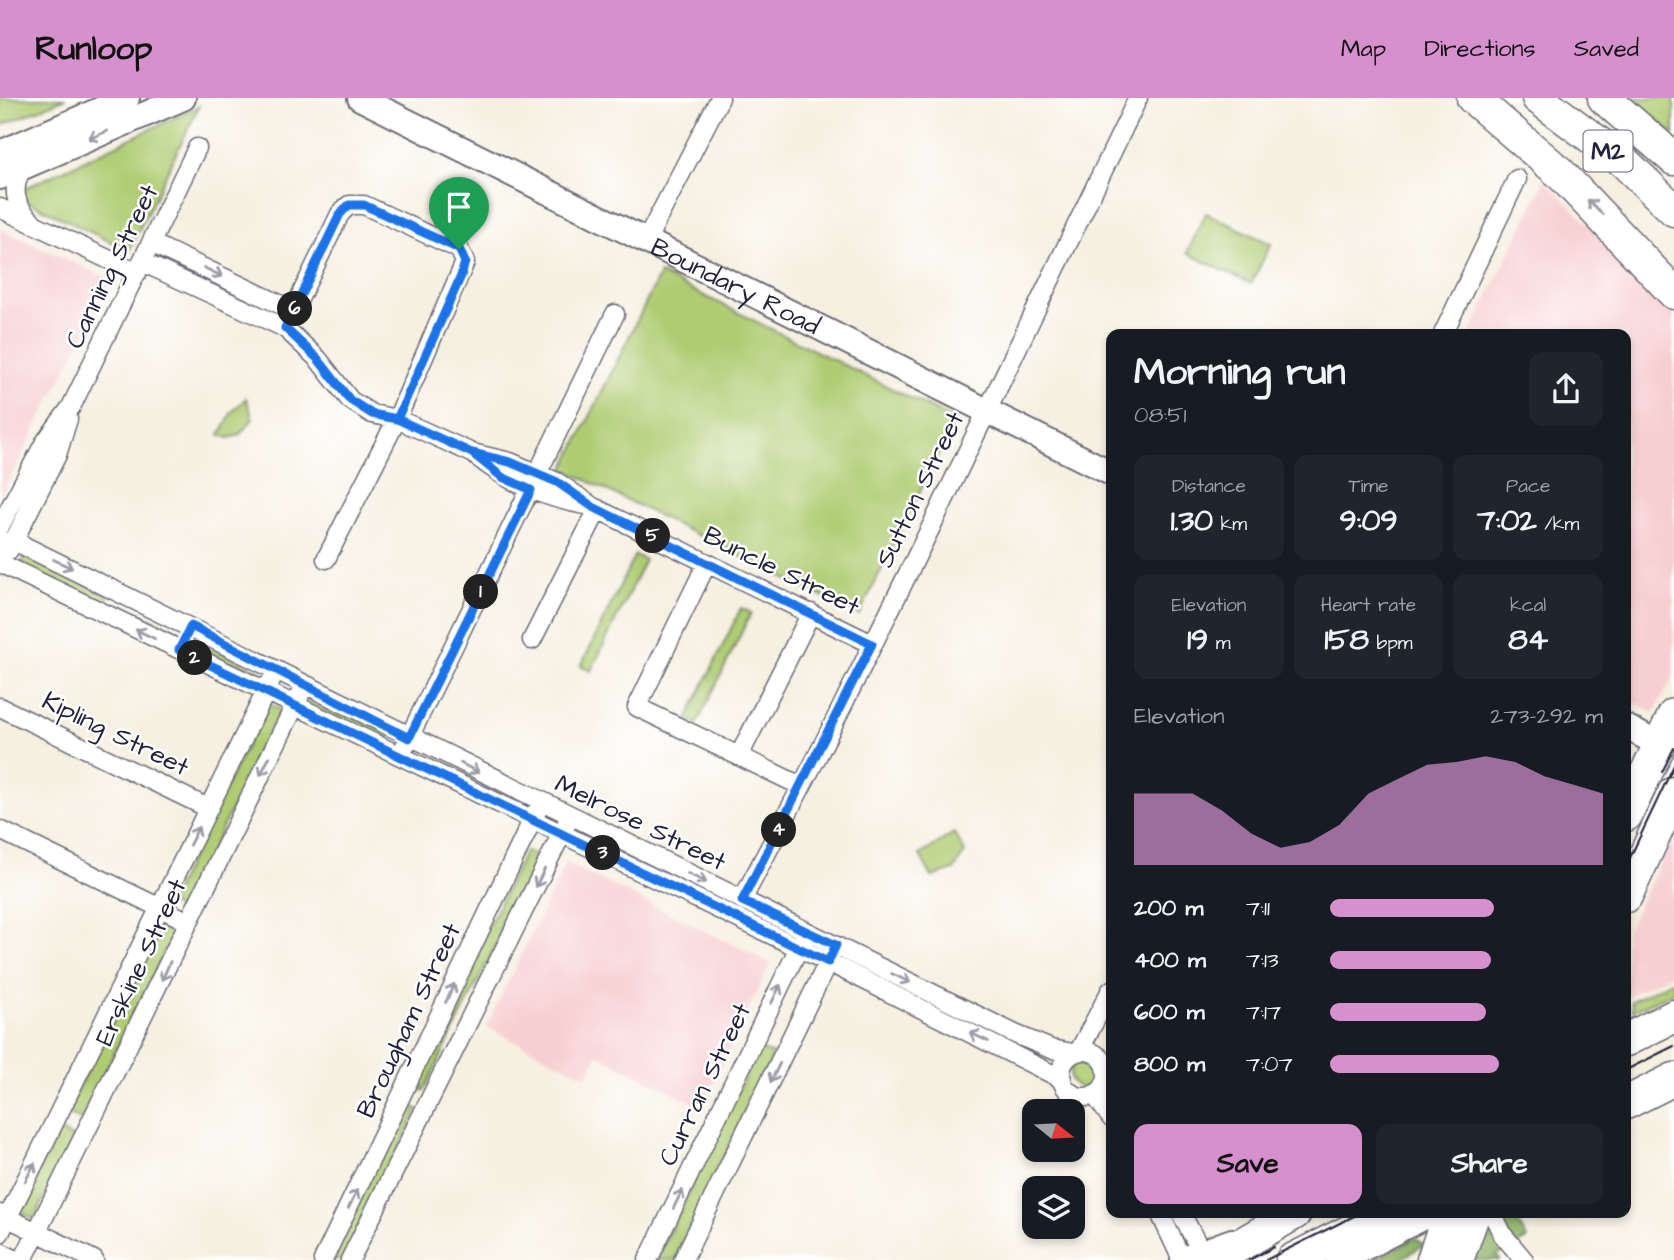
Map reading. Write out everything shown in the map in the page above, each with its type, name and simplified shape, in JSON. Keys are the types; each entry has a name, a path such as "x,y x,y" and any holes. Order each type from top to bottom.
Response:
{"highway":[{"path":"1473,98 1559,172 1674,293"},
{"name":"M2","path":"1538,98 1623,161 1674,209"},
{"name":"M2","path":"1604,98 1674,159"},
{"path":"1631,807 1667,749 1674,715"},
{"path":"1631,885 1674,793"},
{"path":"1631,1038 1674,1016"},
{"path":"1631,1100 1674,1079"},
{"path":"1196,1258 1284,1218"},
{"path":"1292,1260 1376,1218"},
{"path":"1433,1260 1447,1218"},
{"path":"1457,1260 1472,1218"}],"main road":[{"path":"0,153 127,98"},
{"path":"11,172 183,98"},
{"name":"Boundary Road","path":"360,98 1106,471"},
{"path":"1631,730 1667,749"},
{"path":"1339,1260 1419,1218"}],"street":[{"path":"646,242 720,98"},
{"name":"Sutton Street","path":"742,901 802,786 1138,98"},
{"name":"Canning Street","path":"1,564 7,542 35,500 56,439 197,148"},
{"path":"11,172 16,200 38,225"},
{"path":"1445,329 1517,179"},
{"path":"285,328 340,214 349,205 364,205 459,249 465,262 397,419 326,559"},
{"name":"Buncle Street","path":"0,208 285,328 318,359 350,400 372,414 397,419 472,453 510,462 534,482 557,482 595,508 872,644"},
{"path":"151,243 294,311"},
{"path":"401,754 615,314"},
{"name":"Canning Street","path":"0,526 13,500 56,439"},
{"path":"13,500 20,503 35,500"},
{"path":"532,640 595,508"},
{"name":"Melrose Street","path":"7,542 191,626 409,738 537,811"},
{"path":"707,563 636,706 802,786"},
{"name":"Melrose Street","path":"1,564 401,754 537,811 832,953 1011,1042 1062,1079"},
{"path":"110,616 122,593"},
{"path":"738,756 811,613"},
{"path":"179,650 191,626"},
{"name":"Erskine Street","path":"3,1221 57,1120 276,671"},
{"name":"Erskine Street","path":"23,1260 304,686"},
{"name":"Kipling Street","path":"0,706 208,808"},
{"name":"Brougham Street","path":"323,1260 537,811"},
{"name":"Brougham Street","path":"350,1260 426,1102 566,825"},
{"path":"0,830 187,921"},
{"name":"Melrose Street","path":"650,865 742,901 803,939"},
{"name":"Curran Street","path":"648,1260 803,939"},
{"path":"683,1260 832,953"},
{"path":"1106,999 1076,1052 1062,1067 1062,1079 1071,1093 1082,1097 1094,1094 1104,1086 1106,1080"},
{"name":"Melrose Street","path":"1011,1042 1076,1052"},
{"path":"1076,1052 1097,1054 1106,1067"},
{"path":"404,1091 426,1102"},
{"path":"1094,1094 1106,1111"},
{"path":"57,1120 87,1134"},
{"path":"1164,1218 1196,1258"},
{"path":"1183,1218 1196,1258"},
{"path":"1494,1218 1503,1235 1524,1260"},
{"path":"3,1221 38,1232 94,1260"},
{"path":"0,1252 16,1260"}],"shaded area":[{"path":"1545,180 1674,312 1674,675 1654,713 1631,701 1631,329 1472,329"},
{"path":"0,229 112,280 0,498"},
{"path":"1674,834 1674,973 1631,994 1631,922"},
{"path":"566,863 771,963 701,1107 598,1055 587,1077 486,1027"}],"green space":[{"path":"0,98 66,98 0,126"},
{"path":"1633,98 1674,98 1674,135"},
{"path":"199,106 129,251 23,199 19,191"},
{"path":"1206,213 1271,244 1251,284 1187,253"},
{"path":"660,274 955,420 859,615 564,469"},
{"path":"246,398 253,419 239,435 229,438 220,435 232,412"},
{"path":"26,555 109,596 104,607 20,566"},
{"path":"635,555 645,560 591,671 581,666"},
{"path":"122,604 180,632 175,642 118,614"},
{"path":"741,608 751,613 697,724 687,719"},
{"path":"194,639 262,672 258,680 191,647"},
{"path":"311,695 391,734 387,742 307,704"},
{"path":"268,703 281,710 181,910 168,904"},
{"path":"954,833 965,852 954,870 932,877 920,855"},
{"path":"525,851 539,857 424,1091 411,1085"},
{"path":"161,921 176,928 81,1120 66,1113"},
{"path":"1674,980 1674,992 1632,1011 1631,1001"},
{"path":"759,1048 773,1055 674,1260 656,1260"},
{"path":"1084,1060 1094,1064 1098,1074 1094,1084 1084,1088 1074,1084 1070,1074 1074,1064"},
{"path":"404,1102 418,1109 344,1260 327,1260"},
{"path":"58,1130 74,1138 34,1219 18,1211"},
{"path":"1491,1218 1516,1218 1527,1239 1497,1256 1500,1260 1471,1260 1484,1222"},
{"path":"1416,1238 1424,1245 1399,1260 1372,1260"}],"tram line":[{"path":"1662,772 1674,748"},
{"path":"1631,855 1674,765"},
{"path":"1631,1068 1674,1046"},
{"path":"1266,1260 1350,1218"},
{"path":"1249,1260 1274,1247"}],"route":[{"path":"459,249 364,205 349,205 340,214 285,328 318,359 350,400 372,414 397,419 417,428 472,453 510,462 557,482 593,507 872,644 742,901 836,945 828,962 401,754 179,650 191,626 409,738 531,490 502,477 472,453 397,419 461,276 465,262 459,249"}]}
